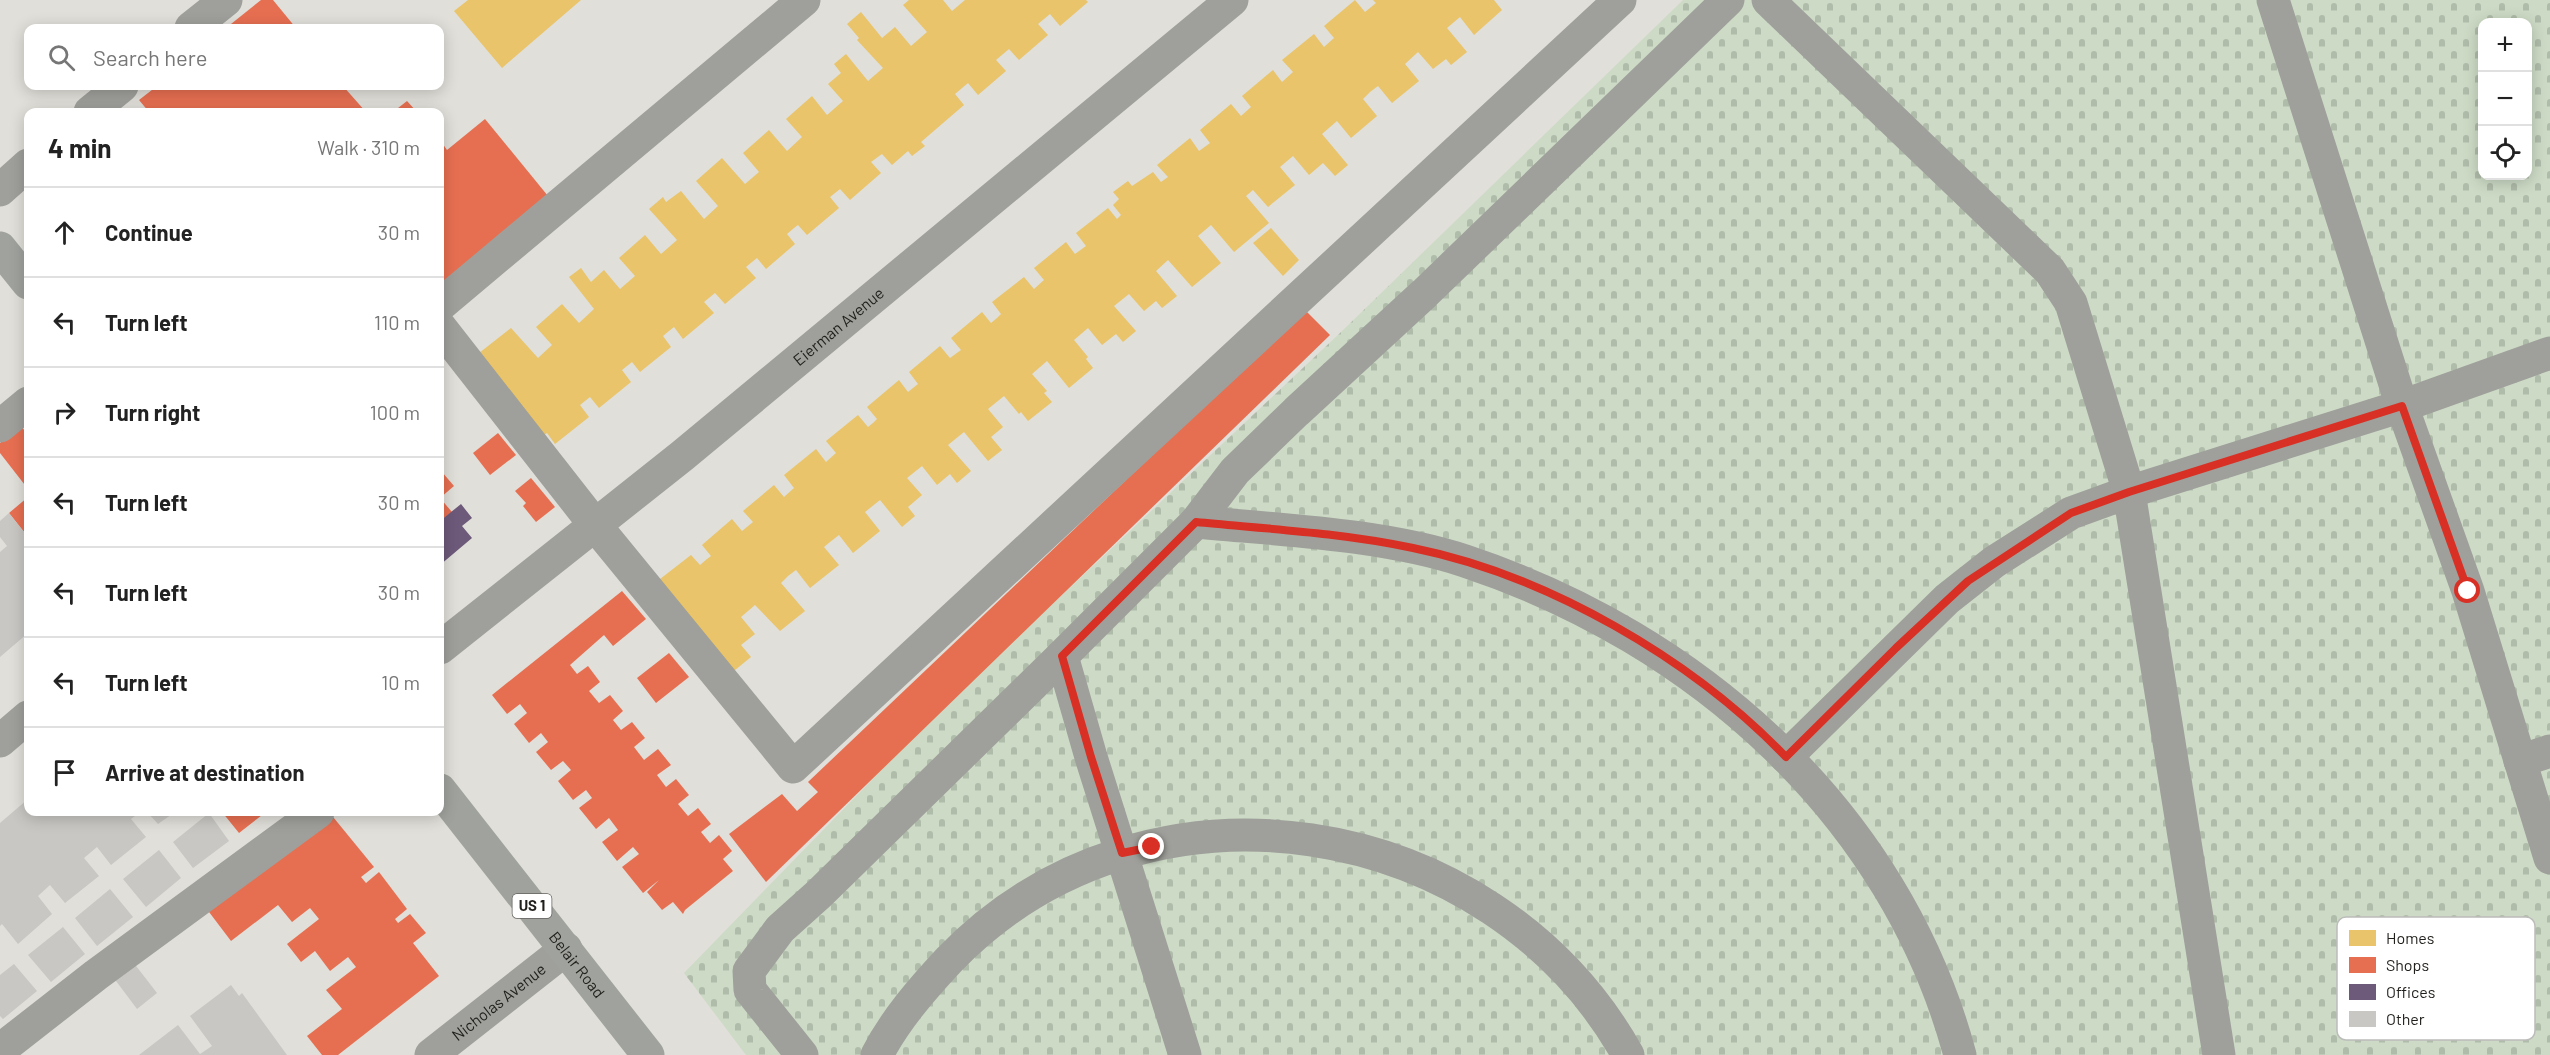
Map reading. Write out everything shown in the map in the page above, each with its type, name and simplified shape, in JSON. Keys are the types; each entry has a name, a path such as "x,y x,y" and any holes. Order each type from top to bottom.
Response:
{"main road":[{"path":"0,248 24,278"},
{"name":"Belair Road","path":"444,795 648,1055"}],"street":[{"path":"196,24 226,0"},
{"path":"444,302 804,0"},
{"name":"Eierman Avenue","path":"444,645 682,456 1232,0"},
{"path":"444,332 595,525 793,767 1620,0"},
{"path":"802,1055 750,990 748,971 780,929 819,894 1196,522 1235,471 1425,293 1728,0"},
{"path":"1768,0 2050,271 2071,303 2129,492 2219,1055"},
{"path":"2273,0 2402,406 2468,591 2535,756 2550,858"},
{"path":"95,108 117,90"},
{"path":"0,190 24,169"},
{"path":"1786,757 1896,648 1968,581 2071,513 2129,492 2402,406 2550,354"},
{"path":"0,426 24,406"},
{"path":"1196,522 1311,533 1414,548 1463,560 1519,581 1591,613 1656,650 1717,695 1786,757 1818,790 1854,837 1913,930 1950,1020 1960,1055"},
{"path":"1062,656 1091,757 1185,1055"},
{"path":"0,741 24,720"},
{"path":"0,1050 96,975 313,816"},
{"path":"877,1055 886,1037 925,985 981,930 1020,902 1061,878 1122,853 1208,836 1278,835 1346,845 1388,858 1437,877 1488,904 1556,960 1617,1034 1628,1055"},
{"name":"Nicholas Avenue","path":"431,1055 566,949"}],"green space":[{"path":"1683,0 2550,0 2550,1055 746,1055 684,973 939,711 1340,333"}],"building: Homes":[{"path":"468,0 581,0 502,68 454,11"},
{"path":"909,0 943,0 952,11 965,0 1086,0 1088,2 1060,26 1050,14 1038,24 1048,35 1019,60 1009,49 996,60 1006,71 978,95 968,83 955,94 964,105 921,142 925,146 912,156 908,151 892,165 882,154 871,162 881,173 850,200 840,189 830,197 839,208 807,235 798,225 794,228 787,234 795,244 766,269 757,258 746,267 756,278 725,304 715,293 704,302 714,313 683,339 674,327 663,336 671,347 640,372 632,362 622,370 631,382 599,408 590,397 580,405 589,417 555,444 547,433 539,439 474,357 511,328 538,358 552,345 536,327 562,304 579,323 594,309 569,277 581,268 591,282 604,270 620,289 635,276 619,258 645,235 661,254 677,240 649,209 663,197 666,202 681,191 704,219 718,206 696,181 722,158 745,184 759,172 743,153 769,130 787,151 802,137 786,119 812,96 827,115 843,101 828,84 841,73 834,64 846,54 868,81 883,68 857,40 859,38 847,24 861,12 882,38 895,27 911,46 927,32 903,5"},
{"path":"1355,0 1365,12 1376,3 1373,0 1494,0 1502,10 1474,35 1460,17 1447,28 1467,52 1451,65 1446,59 1433,69 1418,52 1405,64 1419,81 1392,103 1378,86 1370,92 1363,99 1377,116 1351,138 1337,121 1322,134 1348,165 1335,176 1323,163 1309,175 1293,156 1280,167 1295,185 1268,207 1253,190 1246,196 1269,223 1234,252 1211,225 1198,236 1221,263 1192,287 1168,260 1156,271 1177,296 1162,308 1156,301 1144,311 1129,294 1114,306 1136,331 1123,342 1116,334 1102,345 1088,328 1074,340 1088,357 1086,359 1093,368 1069,388 1047,361 1032,374 1047,391 1044,393 1052,402 1028,421 1004,396 988,409 1003,427 991,437 1002,450 988,461 964,432 948,445 971,471 957,483 950,474 937,485 922,466 907,478 922,495 908,507 915,516 902,527 880,500 865,512 880,531 853,553 839,535 824,547 839,565 810,588 796,570 788,576 781,583 805,611 780,631 755,605 741,617 755,634 741,645 751,657 729,675 651,586 691,555 700,565 711,556 702,545 732,519 742,531 753,522 743,511 774,485 784,497 794,488 784,475 816,449 826,462 836,453 826,441 858,415 868,427 873,423 877,419 867,407 899,380 908,392 918,384 909,372 940,346 950,358 961,350 951,338 982,312 991,323 997,318 1001,314 992,302 1024,277 1034,289 1044,280 1034,268 1066,242 1075,254 1086,246 1076,233 1108,208 1117,219 1121,215 1113,205 1119,199 1113,192 1128,181 1132,186 1153,172 1161,182 1168,177 1157,165 1190,138 1199,151 1210,143 1200,130 1231,104 1241,116 1251,107 1242,96 1273,70 1282,82 1293,72 1282,60 1314,34 1324,47 1334,38 1324,26"},
{"path":"1271,228 1299,260 1283,276 1253,243"}],"building: Shops":[{"path":"261,0 273,0 293,24 231,24"},
{"path":"152,90 347,90 362,108 146,108 139,100"},
{"path":"407,101 413,108 398,108"},
{"path":"485,119 548,196 444,283 444,146 447,150"},
{"path":"1305,310 1330,335 766,882 729,834 782,794 797,811 818,792 808,782"},
{"path":"21,426 24,430 24,484 0,453 0,443"},
{"path":"498,433 516,455 490,475 473,453"},
{"path":"444,474 454,486 444,495"},
{"path":"531,478 555,507 536,522 523,506 526,503 515,491"},
{"path":"24,500 24,532 9,513"},
{"path":"444,503 452,512 444,518"},
{"path":"622,591 646,619 613,646 604,635 570,665 577,674 588,666 600,682 589,691 599,703 610,695 623,711 613,720 621,730 632,722 645,738 634,747 644,760 658,749 671,765 657,775 666,787 676,779 689,795 678,804 688,816 698,808 711,824 701,832 710,843 719,835 732,851 723,859 733,871 683,914 673,902 662,910 647,892 659,880 643,893 622,867 639,854 633,847 617,861 602,842 618,830 609,818 596,829 579,808 592,798 586,790 573,800 558,781 571,770 563,761 551,770 536,752 548,742 541,733 529,743 514,724 527,713 520,704 507,714 492,695"},
{"path":"669,653 689,677 656,703 637,678"},
{"path":"225,816 261,816 239,833"},
{"path":"324,816 332,816 374,867 361,877 366,883 379,872 407,909 395,919 398,923 410,914 426,933 413,943 439,976 338,1055 322,1055 307,1036 342,1009 326,990 356,967 348,957 330,971 315,951 301,962 287,944 319,919 310,908 292,922 278,905 231,941 206,908"}],"building: Offices":[{"path":"461,504 472,518 462,526 472,538 444,562 444,518"}],"building: Other":[{"path":"9,513 24,532 24,636 0,657 0,552 7,546 0,537 0,521"},
{"path":"24,802 24,816 135,816 131,819 146,837 111,865 97,847 84,858 99,876 65,903 50,885 38,896 52,914 18,944 2,924 0,926 0,823"},
{"path":"151,816 169,816 158,824"},
{"path":"205,816 211,816 229,841 193,868 173,842"},
{"path":"159,850 181,878 146,907 123,879"},
{"path":"110,889 133,917 97,946 75,918"},
{"path":"63,927 85,954 51,982 28,955"},
{"path":"133,962 157,993 137,1009 113,977"},
{"path":"14,964 37,991 3,1019 0,1016 0,975"},
{"path":"231,985 239,996 242,993 287,1055 139,1055 178,1025 200,1054 212,1046 190,1016"}],"route":[{"path":"1152,847 1122,853 1062,656 1173,548 1196,522 1311,533 1414,548 1463,560 1519,581 1591,613 1656,650 1717,695 1772,742 1786,757 1896,648 1968,581 2071,513 2289,440 2402,406 2468,591"}]}
